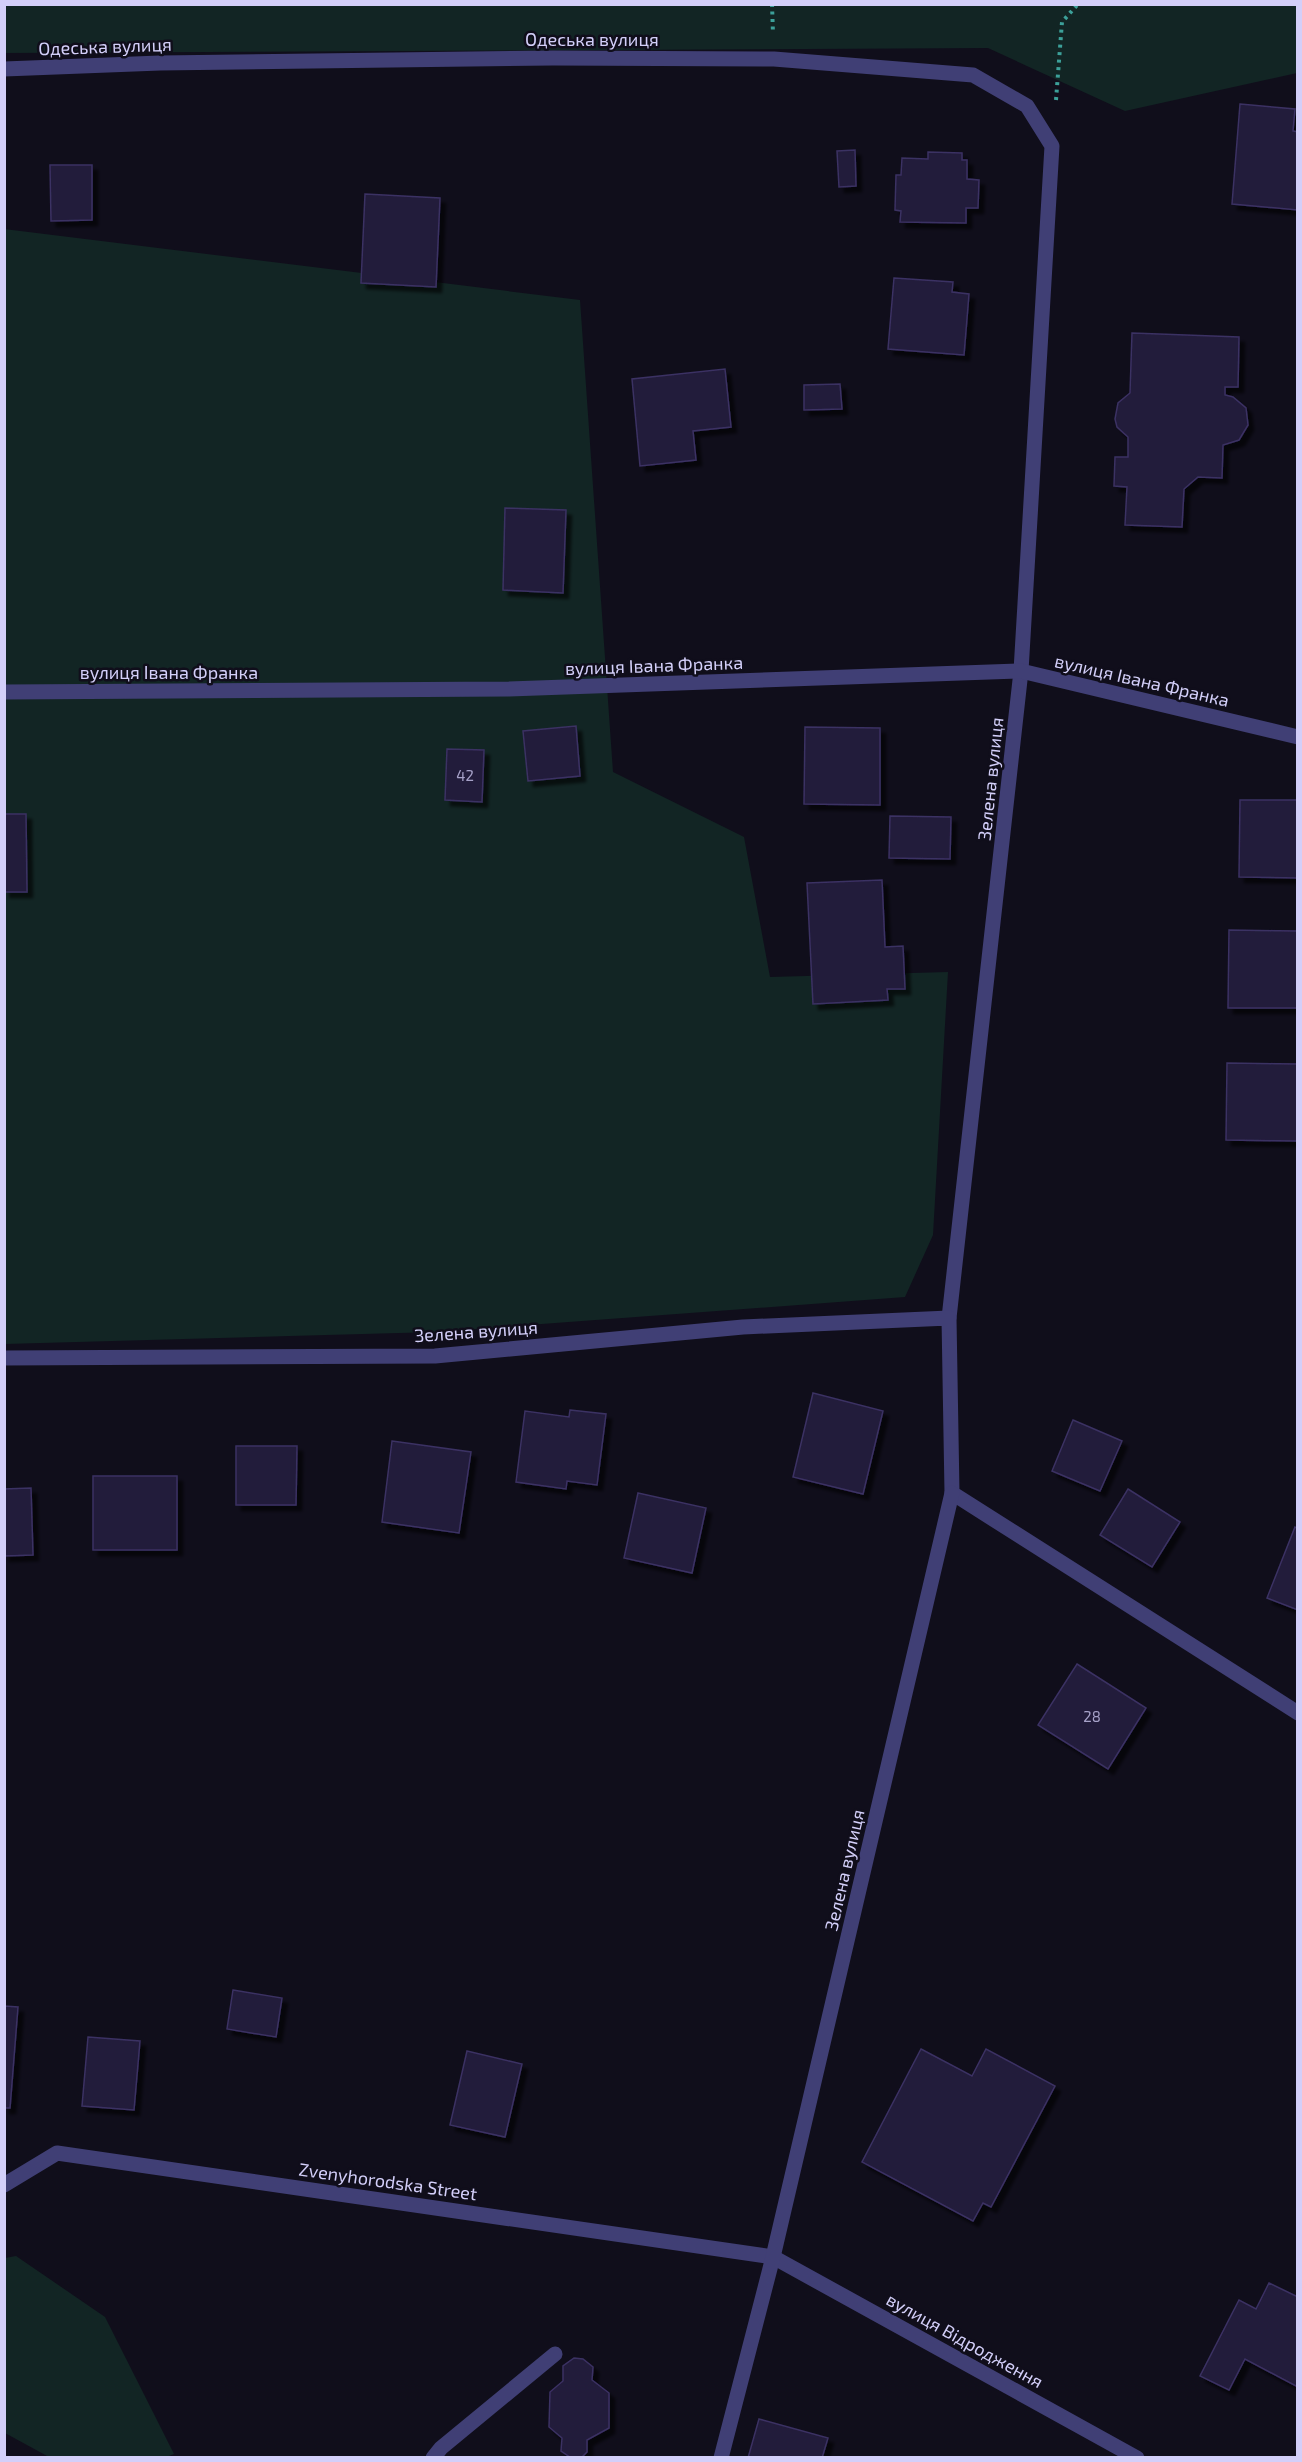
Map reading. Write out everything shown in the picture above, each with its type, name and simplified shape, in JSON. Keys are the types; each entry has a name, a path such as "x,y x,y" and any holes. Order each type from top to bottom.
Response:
{"street":[{"name":"Одеська вулиця","path":"4,69 160,63 506,58 774,58 973,75 1027,106 1052,146"},
{"name":"Зелена вулиця","path":"721,2457 773,2257 952,1493 949,1318 1021,671 1052,146"},
{"name":"вулиця Івана Франка","path":"4,692 509,689 1021,671 1298,737"},
{"name":"Зелена вулиця","path":"4,1358 435,1356 743,1327 949,1318"},
{"path":"952,1493 1298,1713"},
{"name":"Zvenyhorodska Street","path":"4,2185 57,2153 773,2257"},
{"name":"вулиця Відродження","path":"773,2257 1137,2457"},
{"path":"433,2457 555,2354"}],"path":[{"path":"1052,146 1062,22 1078,4"}],"green space":[{"path":"4,5 1297,5 1297,73 1125,111 988,48 5,53"},
{"path":"4,229 580,300 613,772 744,837 770,977 948,972 933,1235 905,1297 435,1332 5,1344"},
{"path":"16,2256 105,2317 174,2454 164,2458 49,2457 5,2433 5,2258"}],"building":[{"path":"1240,104 1295,109 1293,131 1298,132 1298,210 1232,204"},
{"path":"855,150 856,186 839,187 837,151"},
{"path":"928,152 962,153 962,160 967,160 967,179 979,180 978,208 966,208 966,223 900,222 901,211 895,210 896,175 901,175 902,158 928,159"},
{"path":"50,165 92,165 92,220 51,221"},
{"path":"365,194 440,198 436,287 361,283"},
{"path":"894,278 953,282 952,292 969,294 964,355 888,349"},
{"path":"1132,333 1239,337 1238,387 1225,387 1225,395 1233,397 1246,408 1248,425 1239,440 1223,445 1222,478 1198,477 1184,489 1182,527 1125,525 1127,487 1114,486 1115,457 1128,457 1128,437 1117,427 1115,419 1118,403 1130,393"},
{"path":"725,369 731,427 693,431 696,460 640,466 632,379"},
{"path":"840,384 842,409 804,410 804,385"},
{"path":"505,508 566,510 563,593 503,590"},
{"path":"576,726 580,776 528,781 523,731"},
{"path":"805,727 880,728 880,805 804,804"},
{"path":"447,749 484,750 482,802 445,800"},
{"path":"1240,800 1298,800 1298,878 1239,877"},
{"path":"4,814 26,814 27,892 4,892"},
{"path":"890,816 951,817 950,859 889,858"},
{"path":"882,880 885,947 903,946 905,989 887,989 888,1000 813,1004 807,883"},
{"path":"1229,930 1298,931 1298,1008 1228,1008"},
{"path":"1227,1063 1298,1064 1298,1141 1226,1140"},
{"path":"813,1393 883,1411 863,1494 793,1477"},
{"path":"570,1410 606,1414 597,1485 567,1481 566,1489 516,1482 525,1411 569,1417"},
{"path":"1073,1420 1122,1441 1100,1491 1052,1471"},
{"path":"392,1441 471,1452 459,1533 382,1522"},
{"path":"236,1446 297,1446 296,1505 236,1505"},
{"path":"93,1476 177,1476 177,1550 93,1550"},
{"path":"31,1488 33,1555 4,1556 4,1489"},
{"path":"1128,1489 1180,1522 1152,1567 1100,1535"},
{"path":"638,1493 706,1508 692,1573 624,1558"},
{"path":"1295,1527 1298,1529 1298,1610 1267,1598"},
{"path":"1077,1664 1146,1708 1108,1769 1038,1725"},
{"path":"233,1990 282,1998 276,2037 227,2029"},
{"path":"4,2006 18,2007 10,2108 4,2108"},
{"path":"88,2037 140,2041 134,2110 82,2106"},
{"path":"921,2049 972,2076 986,2049 1055,2086 991,2207 983,2203 973,2221 862,2162"},
{"path":"467,2051 522,2064 505,2137 450,2125"},
{"path":"1269,2283 1298,2297 1298,2387 1245,2359 1229,2390 1200,2376 1239,2300 1256,2309"},
{"path":"574,2358 583,2359 593,2367 592,2380 609,2393 609,2428 587,2440 587,2452 581,2458 570,2457 561,2451 562,2438 549,2427 550,2392 563,2381 563,2366"},
{"path":"759,2419 828,2438 822,2458 748,2458"}]}
